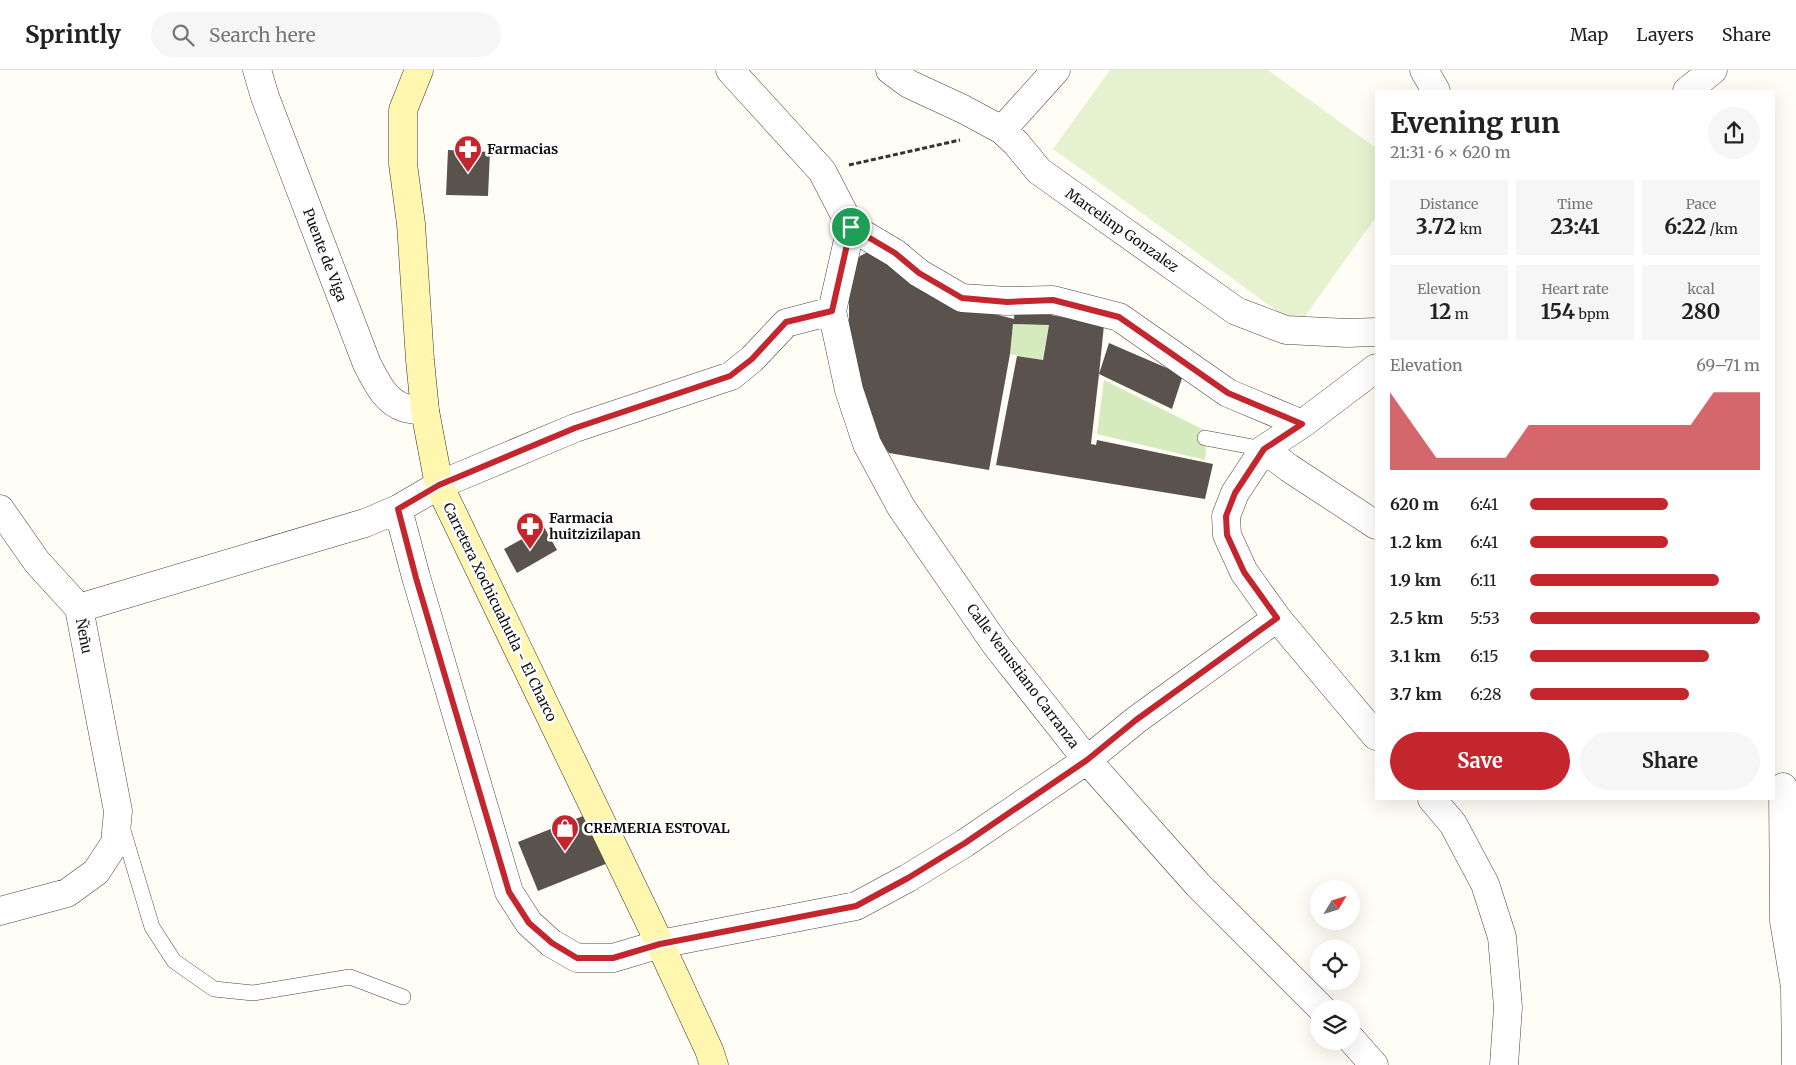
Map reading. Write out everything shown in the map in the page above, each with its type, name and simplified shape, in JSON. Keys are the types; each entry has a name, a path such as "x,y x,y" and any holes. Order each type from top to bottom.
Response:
{"main road":[{"name":"Carretera Xochicuahutla - El Charco","path":"420,70 403,110 403,164 411,224 425,411 439,485 660,944 709,1050 714,1065"}],"street":[{"name":"Puente de Viga","path":"257,70 265,97 367,364 380,388 390,399 404,408 425,411"},
{"path":"730,70 822,171 851,227 895,253 919,273 962,298 1007,302 1053,300 1119,317 1228,393 1302,424"},
{"name":"Marcelinp Gonzalez","path":"890,70 910,84 1002,130 1016,143 1039,171 1236,311 1286,330 1347,333 1375,332"},
{"path":"1002,130 1056,70"},
{"path":"1424,70 1435,90"},
{"path":"1688,90 1713,70"},
{"path":"832,311 851,227"},
{"name":"Ñeñu","path":"0,910 67,893 96,872 114,843 118,811 79,608 365,523 398,509 439,485 575,428 730,376 752,359 786,322 832,311"},
{"name":"Calle Venustiano Carranza","path":"832,311 849,390 867,444 902,507 996,645 1087,760 1198,885 1313,1000"},
{"path":"1375,369 1302,424 1264,449 1235,493 1226,516 1227,535 1244,572 1277,618 1375,735"},
{"path":"1264,449 1289,468 1375,524"},
{"path":"0,509 37,562 79,608"},
{"path":"398,509 418,587 509,892 529,923 552,943 577,958 613,958 660,944 856,906 908,878 965,843 1087,760 1136,720 1277,618"},
{"path":"1784,787 1784,920 1795,987 1796,1065"},
{"path":"1433,800 1453,824 1486,884 1502,937 1508,1006 1504,1065"},
{"path":"1360,1049 1374,1065"}],"lane":[{"path":"1204,438 1264,449"},
{"path":"118,811 152,927 174,961 214,989 253,993 350,977 403,997"}],"path":[{"path":"822,171 1002,130"}],"green space":[{"path":"1110,70 1268,70 1375,147 1375,218 1298,326 1053,149"},
{"path":"1015,308 1051,315 1042,360 1010,354"},
{"path":"1104,380 1208,432 1205,460 1097,434"}],"building":[{"name":"Farmacias","path":"448,150 490,152 488,196 446,195"},
{"path":"868,252 983,311 1014,319 1015,308 1053,306 1051,315 1104,325 1091,444 1096,445 1097,440 1213,464 1205,499 996,465 1017,356 1043,360 1049,325 1013,324 1010,354 989,470 889,453 876,430 859,384 849,325 849,295 853,266 860,256"},
{"path":"1109,343 1183,375 1172,409 1099,374"},
{"name":"Farmacia huitzizilapan","path":"544,527 557,550 517,573 504,549"},
{"name":"CREMERIA ESTOVAL","path":"593,812 613,861 538,891 518,842"}],"place":[{"name":"Farmacias","path":"468,173"},
{"name":"Farmacia huitzizilapan","path":"530,550"},
{"name":"CREMERIA ESTOVAL","path":"565,852"}],"route":[{"path":"851,227 895,253 919,273 962,298 1007,302 1053,300 1119,317 1228,393 1302,424 1264,449 1235,493 1226,516 1227,535 1244,572 1277,618 1136,720 1087,760 965,843 908,878 856,906 660,944 613,958 577,958 552,943 529,923 509,892 416,578 398,509 439,485 575,428 730,376 752,359 786,322 832,311 851,227"}]}
